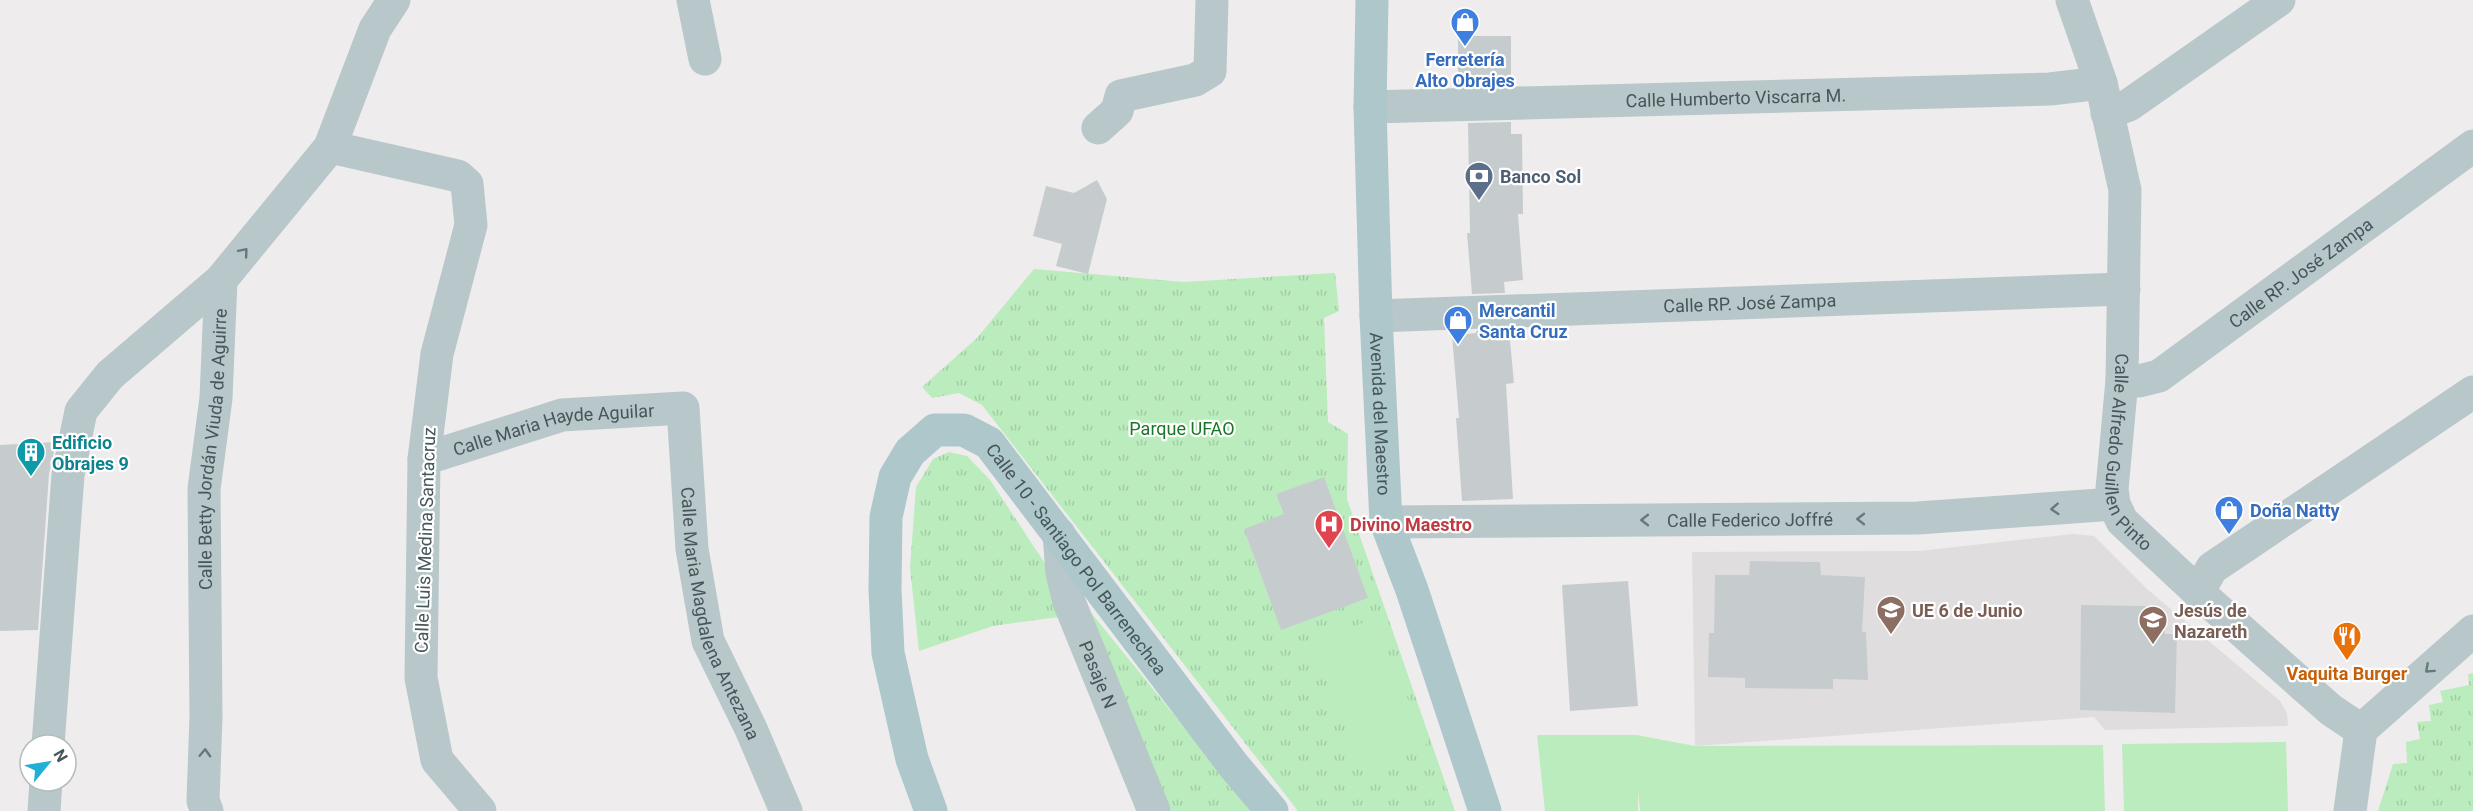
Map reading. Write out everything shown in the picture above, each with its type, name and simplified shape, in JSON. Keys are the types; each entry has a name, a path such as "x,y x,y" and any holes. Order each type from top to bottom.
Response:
{"main road":[{"name":"Avenida del Maestro","path":"1372,0 1371,107 1376,316 1386,522 1412,590 1485,811"},
{"name":"Calle 10 - Santiago Pol Barrenechea","path":"931,811 912,759 888,653 885,589 886,517 895,477 910,452 935,430 964,430 989,443 1234,766 1272,811"}],"street":[{"path":"49,733 68,475 81,411 110,375 221,280 334,137 375,29 394,0"},
{"path":"693,0 705,59"},
{"path":"1098,128 1117,111 1121,96 1195,81 1210,71 1212,0"},
{"name":"Calle Alfredo Guillen Pinto","path":"2072,0 2104,98 2125,190 2122,380 2112,489 2114,504 2122,520 2198,592 2331,710 2361,730"},
{"name":"Calle Humberto Viscarra M.","path":"1371,107 2083,86 2104,98 2129,105 2279,0"},
{"name":"Calle Luis Medina Santacruz","path":"334,137 458,176 467,184 471,225 437,354 424,459 421,678 437,760 480,811"},
{"name":"Calle RP. José Zampa","path":"2122,380 2139,381 2159,376 2473,146"},
{"name":"Calle Betty Jordán Viuda de Aguirre","path":"207,811 203,801 206,717 204,489 216,398 221,280"},
{"name":"Calle RP. José Zampa","path":"1376,316 2124,289"},
{"path":"2198,592 2212,568 2473,392"},
{"name":"Calle Maria Hayde Aguilar","path":"424,459 562,415 683,408"},
{"name":"Calle Maria Magdalena Antezana","path":"683,408 692,549 708,641 751,729 786,811"},
{"name":"Calle Federico Joffré","path":"1386,522 1917,518 2114,504"},
{"name":"Pasaje N","path":"1059,534 1062,573 1070,602 1154,811"},
{"path":"2350,811 2361,730 2473,631"},
{"path":"44,811 45,793"}],"shaded area":[{"name":"UE 6 de Junio","path":"2073,534 2094,536 2147,589 2280,701 2287,713 2288,726 2105,730 2094,717 1695,746 1692,552 1919,551"}],"green space":[{"name":"Parque UFAO","path":"1034,269 1184,282 1335,273 1339,311 1324,318 1328,422 1348,434 1347,499 1455,811 1298,811 982,405 959,393 932,398 922,387 977,338"},
{"path":"949,452 967,456 990,480 1048,568 1066,616 993,626 919,651 910,568 916,487 933,459"},
{"path":"1084,604 1252,811 1171,811"},
{"path":"1374,618 1427,744 1364,770 1311,644"},
{"path":"2473,673 2473,811 2378,811 2393,764 2407,763 2406,742 2420,739 2417,722 2431,721 2429,705 2443,702 2440,691 2469,685 2468,674"},
{"path":"1537,735 1637,735 1695,746 2103,745 2105,811 1640,811 1638,791 1638,811 1545,811"},
{"path":"2286,742 2288,811 2124,811 2122,744"}],"building":[{"path":"1458,36 1511,36 1511,85 1458,86"},
{"path":"1511,122 1511,134 1522,134 1523,214 1518,214 1523,280 1504,282 1505,293 1472,294 1467,233 1470,233 1468,123"},
{"path":"1097,180 1107,199 1088,274 1056,266 1062,244 1033,236 1046,186 1074,193"},
{"path":"1509,330 1514,383 1506,384 1513,499 1462,501 1456,418 1459,418 1452,336 1476,333 1476,331"},
{"path":"56,442 49,474 38,630 0,631 0,445"},
{"path":"1324,477 1368,598 1281,630 1244,529 1284,514 1276,494"},
{"path":"1750,561 1820,562 1821,575 1865,577 1862,632 1866,632 1868,680 1833,679 1833,689 1745,688 1745,678 1708,677 1709,633 1714,633 1715,575 1749,575"},
{"path":"1628,581 1638,706 1570,711 1562,585"},
{"path":"2081,605 2145,606 2162,618 2165,634 2177,634 2175,713 2080,710"}],"place":[{"name":"Ferretería Alto Obrajes","path":"1465,48"},
{"name":"Banco Sol","path":"1479,202"},
{"name":"Mercantil Santa Cruz","path":"1458,346"},
{"name":"Edificio Obrajes 9","path":"31,478"},
{"name":"Doña Natty","path":"2229,536"},
{"name":"Divino Maestro","path":"1329,550"},
{"name":"UE 6 de Junio","path":"1891,636"},
{"name":"Jesús de Nazareth","path":"2153,646"},
{"name":"Vaquita Burger","path":"2347,662"}]}
